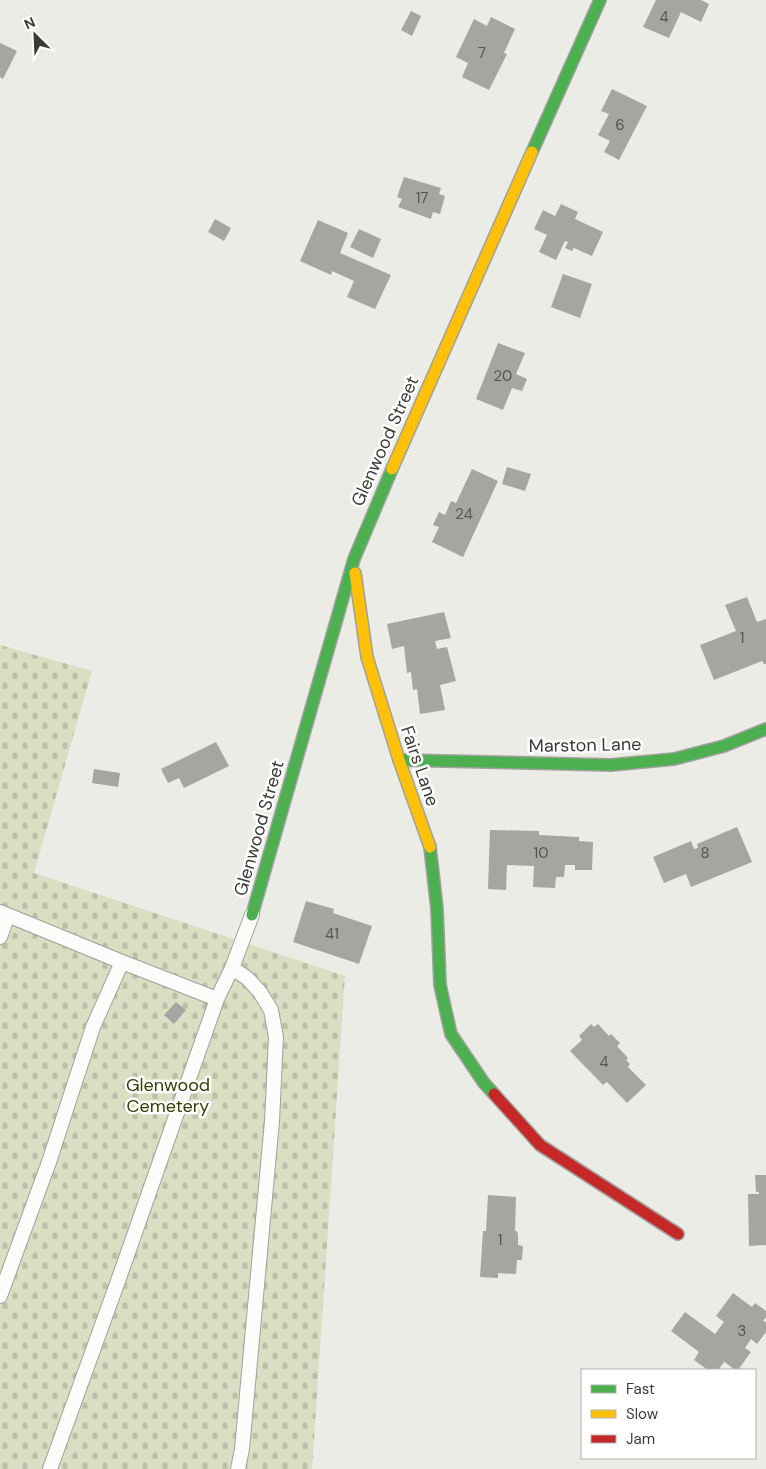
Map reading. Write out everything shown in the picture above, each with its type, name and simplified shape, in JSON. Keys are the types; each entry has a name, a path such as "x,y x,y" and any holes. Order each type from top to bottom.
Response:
{"street":[{"name":"Glenwood Street","path":"252,915 354,559 372,514 600,0"},
{"name":"Fairs Lane","path":"354,559 355,585 366,657 399,760 430,847 437,909 440,985 451,1034 484,1083 540,1145 678,1234"},
{"name":"Marston Lane","path":"399,760 611,765 674,759 724,746 766,729"}],"lane":[{"path":"0,937 4,913 217,999"},
{"path":"50,1469 217,999 232,968 252,915"},
{"path":"0,1296 49,1162 93,1027 122,962"},
{"path":"232,968 247,978 260,992 271,1010 276,1036 272,1121 242,1449 238,1469"}],"green space":[{"name":"Glenwood Cemetery","path":"0,645 92,671 34,873 345,976 312,1469 0,1469"}],"building":[{"path":"656,0 701,0 709,4 701,22 681,12 669,38 643,27"},
{"path":"411,11 421,16 412,36 401,30"},
{"path":"491,17 515,29 504,53 507,54 489,90 462,77 468,63 456,57 474,19 487,26"},
{"path":"0,43 17,51 3,79 0,77"},
{"path":"612,89 647,106 619,160 604,152 610,141 598,135 609,114 601,111"},
{"path":"404,177 441,188 439,194 445,196 440,214 433,212 431,219 398,207 402,199 397,197"},
{"path":"561,204 578,212 575,219 603,232 592,256 574,248 572,251 565,248 568,242 565,241 556,260 539,252 547,235 534,229 543,210 555,216"},
{"path":"215,219 231,228 224,241 208,232"},
{"path":"318,220 348,233 340,253 391,275 375,309 347,297 354,281 332,271 331,275 300,261"},
{"path":"359,229 381,239 373,258 350,247"},
{"path":"563,274 592,284 580,318 551,307"},
{"path":"498,343 525,353 516,374 527,379 522,391 512,388 503,410 476,399"},
{"path":"507,467 531,474 525,491 502,484"},
{"path":"472,469 498,481 463,557 432,542 439,527 433,525 439,512 445,515 451,501 456,503"},
{"path":"747,597 757,622 766,619 766,664 762,661 714,680 700,645 736,631 725,605"},
{"path":"444,612 451,638 435,641 437,649 447,647 456,681 440,685 445,710 420,714 417,689 413,690 411,672 407,673 404,646 392,649 387,624"},
{"path":"216,742 229,766 184,788 179,778 168,783 161,769"},
{"path":"94,769 120,773 118,787 92,783"},
{"path":"737,827 752,862 691,887 686,874 664,883 653,857 691,841 694,849 698,848 697,844"},
{"path":"490,830 539,831 539,835 579,837 579,841 593,842 592,870 575,870 575,865 565,865 564,877 556,877 555,888 533,887 534,866 507,865 506,890 488,889"},
{"path":"306,901 334,909 333,913 372,926 359,964 293,942"},
{"path":"176,1002 186,1010 174,1024 164,1015"},
{"path":"591,1024 594,1027 598,1024 609,1036 611,1034 620,1043 617,1046 628,1058 626,1060 630,1064 628,1067 646,1085 627,1103 607,1082 603,1085 570,1051 582,1040 579,1036"},
{"path":"755,1175 766,1175 766,1245 749,1246 748,1194 759,1194 759,1192 756,1192"},
{"path":"488,1195 516,1197 515,1231 517,1231 518,1235 518,1245 523,1246 522,1260 517,1260 516,1274 498,1273 498,1278 480,1277 483,1231 486,1231"},
{"path":"733,1293 752,1307 755,1303 766,1311 766,1317 763,1321 766,1322 766,1332 757,1344 751,1339 745,1348 751,1352 739,1369 734,1369 722,1360 724,1362 719,1369 707,1369 694,1360 699,1352 671,1331 685,1312 715,1334 724,1322 716,1316"}],"traffic: fast":[{"path":"532,152 600,0"},
{"path":"252,915 354,559 392,469"},
{"path":"399,760 611,765 674,759 724,746 766,729"},
{"path":"430,847 437,909 440,985 451,1034 484,1083 494,1094"}],"traffic: slow":[{"path":"392,469 532,152"},
{"path":"355,573 367,657 399,760 430,847"}],"traffic: jam":[{"path":"494,1094 540,1145 678,1234"}]}
